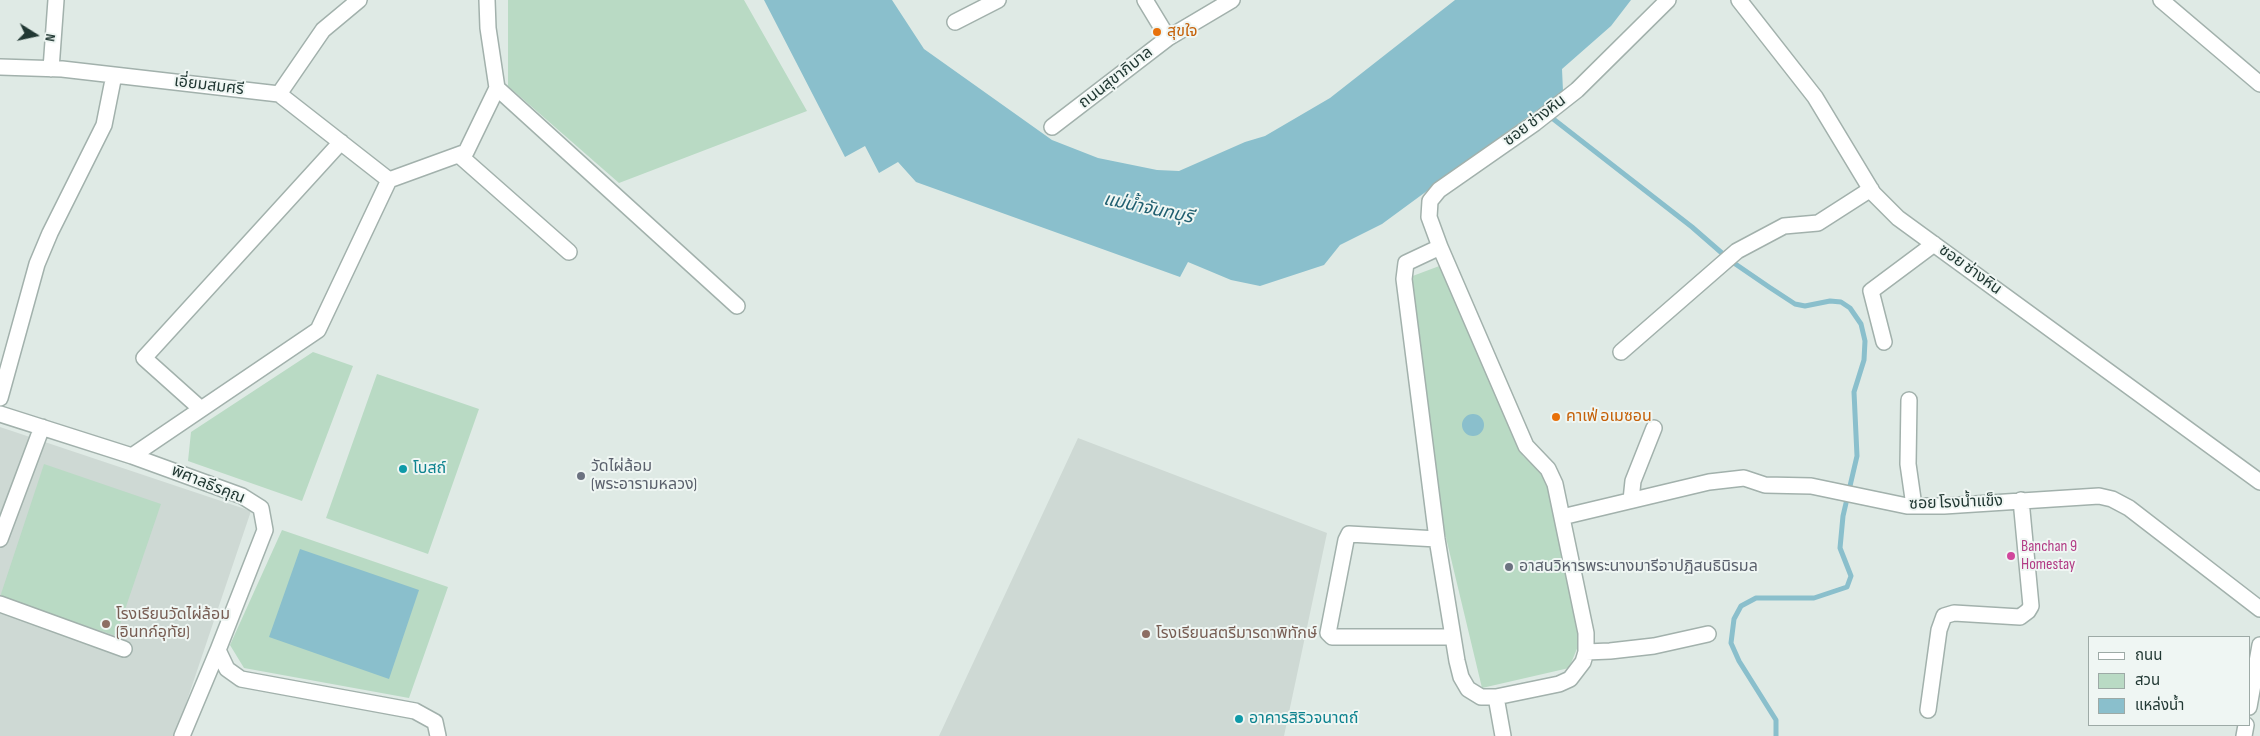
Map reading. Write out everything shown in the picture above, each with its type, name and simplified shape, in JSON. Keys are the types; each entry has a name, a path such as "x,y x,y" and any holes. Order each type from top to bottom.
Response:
{"street":[{"path":"52,69 56,0"},
{"path":"359,0 323,30 279,94 389,180"},
{"path":"132,456 318,330 389,180 466,152 497,88 488,28 487,0"},
{"path":"956,22 998,0"},
{"path":"1145,0 1168,38"},
{"name":"ถนนสุขาภิบาล","path":"1052,127 1168,38 1232,0"},
{"name":"ซอย ช่างหิน","path":"1586,652 1586,632 1551,474 1526,446 1440,247 1428,209 1433,195 1577,90 1668,0"},
{"name":"ซอย ช่างหิน","path":"1740,0 1815,97 1871,189 1898,218 2260,482"},
{"path":"2161,0 2260,84"},
{"name":"เอี่ยมสมศรี","path":"0,67 52,69 279,94"},
{"path":"0,398 37,264 50,233 104,125 114,75"},
{"path":"497,88 737,306"},
{"path":"201,409 144,358 341,142"},
{"path":"459,155 569,252"},
{"path":"1621,352 1737,251 1784,226 1818,223 1871,189"},
{"path":"1884,342 1870,291 1934,244"},
{"path":"1440,247 1409,260 1405,265 1404,274 1437,539 1452,637 1461,677 1468,689 1481,697 1560,684 1577,673 1586,652 1654,646 1708,634"},
{"path":"1910,400 1908,464 1914,506"},
{"name":"พิศาลธีรคุณ","path":"0,414 132,456 242,496 261,508 264,530 218,650 182,736"},
{"path":"0,539 42,427"},
{"path":"1631,500 1633,481 1654,428"},
{"name":"ซอย โรงน้ำแข็ง","path":"1562,517 1709,482 1744,478 1774,487 1811,486 1886,503 1914,506 1944,506 2088,496 2112,499 2129,508 2260,609"},
{"path":"1928,710 1939,630 1944,616 1954,613 2020,616 2028,611 2031,606 2021,500"},
{"path":"1437,539 1350,534 1346,540 1328,632 1332,637 1452,637"},
{"path":"0,604 124,649"},
{"path":"2250,701 2260,645"},
{"path":"218,650 227,669 241,679 415,711 435,722 438,736"},
{"path":"1496,696 1503,736"}],"shaded area":[{"name":"โรงเรียนวัดไผ่ล้อม (อินทก์อุทัย)","path":"0,427 251,511 175,736 0,736"},
{"name":"โรงเรียนสตรีมารดาพิทักษ์","path":"1078,438 1327,533 1284,736 939,736"}],"green space":[{"path":"508,0 744,0 807,111 619,183 508,86"},
{"path":"1442,265 1523,456 1545,476 1581,639 1569,668 1482,688 1437,500 1410,277"},
{"path":"313,352 353,366 302,501 188,461 191,432"},
{"path":"377,374 479,409 428,554 326,518"},
{"path":"44,464 161,504 116,636 0,597"},
{"path":"282,530 448,587 409,698 244,668 230,645"}],"water":[{"name":"แม่น้ำจันทบุรี","path":"764,0 892,0 924,49 1052,140 1098,158 1157,170 1179,171 1245,142 1265,136 1330,98 1455,0 1631,0 1611,26 1562,69 1563,91 1382,224 1340,245 1324,265 1260,286 1231,280 1188,262 1180,277 916,182 898,162 879,173 865,146 845,157"},
{"path":"1473,414 1483,421 1484,425 1477,435 1473,436 1463,429 1462,425 1469,415"},
{"path":"300,549 419,590 389,679 269,637"}],"waterway":[{"path":"1534,104 1692,227 1731,261 1769,287 1795,304 1805,306 1830,301 1841,302 1850,308 1861,324 1865,341 1864,360 1854,392 1857,456 1843,516 1840,548 1851,576 1847,587 1814,598 1756,598 1741,606 1734,619 1731,643 1739,661 1776,720 1776,736"}],"place":[{"name":"สุขใจ","path":"1157,32"},
{"name":"คาเฟ่ อเมซอน","path":"1556,417"},
{"name":"โบสถ์","path":"403,469"},
{"name":"วัดไผ่ล้อม (พระอารามหลวง)","path":"581,476"},
{"name":"Banchan 9 Homestay","path":"2011,556"},
{"name":"อาสนวิหารพระนางมารีอาปฏิสนธินิรมล","path":"1509,567"},
{"name":"โรงเรียนวัดไผ่ล้อม (อินทก์อุทัย)","path":"106,624"},
{"name":"โรงเรียนสตรีมารดาพิทักษ์","path":"1146,634"},
{"name":"อาคารสิริวจนาตถ์","path":"1239,719"}]}
